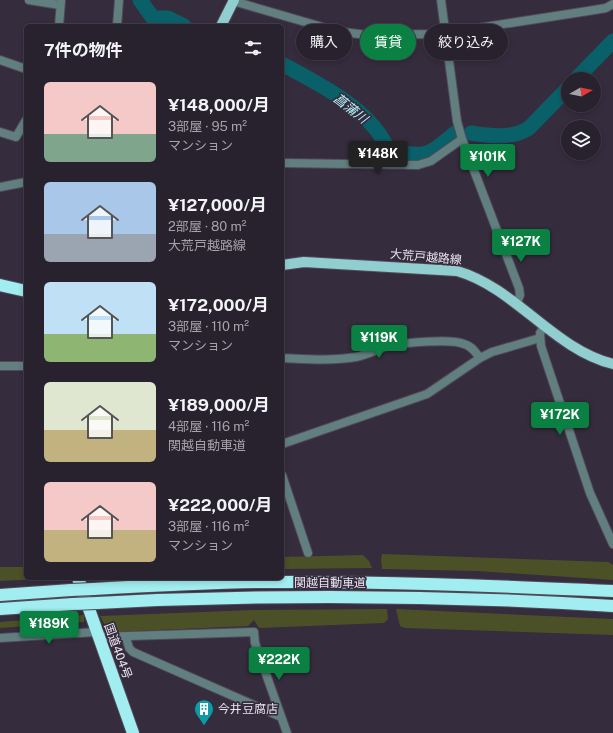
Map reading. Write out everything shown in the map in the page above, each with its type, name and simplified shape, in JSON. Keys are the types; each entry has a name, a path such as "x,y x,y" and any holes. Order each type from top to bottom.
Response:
{"highway":[{"path":"0,285 24,291"},
{"name":"国道404号","path":"79,580 133,733"},
{"name":"関越自動車道","path":"0,595 204,584 328,582 444,584 613,592"},
{"path":"0,591 42,589 71,590"},
{"name":"関越自動車道","path":"0,610 73,604 184,598 332,596 444,598 613,606"}],"main road":[{"path":"222,24 233,0"},
{"name":"大荒戸越路線","path":"284,264 304,262 457,271 482,281 545,326 588,354 613,364"}],"street":[{"path":"29,0 61,2 59,24"},
{"path":"117,24 119,0"},
{"path":"233,0 336,31 366,35 424,34"},
{"path":"441,0 444,24"},
{"path":"602,0 609,6"},
{"path":"500,24 609,6"},
{"path":"0,60 24,68"},
{"path":"448,60 454,107 462,139 518,288 520,295 516,304"},
{"path":"0,132 16,137 24,123"},
{"path":"284,163 418,165 431,161 462,139"},
{"path":"0,187 24,182"},
{"path":"545,326 540,338 541,346 590,493 613,544"},
{"path":"284,443 427,394 480,358 492,352 540,338"},
{"path":"284,358 356,357 394,346 412,343 455,342 464,343 472,348 480,358"},
{"path":"0,366 24,366"},
{"path":"285,492 308,553"},
{"path":"0,638 97,635 126,637 254,632 255,643 287,733"},
{"path":"126,637 129,648 133,652 281,718"}],"green space":[{"path":"382,554 608,562 613,565 613,580 478,571 382,569"},
{"path":"363,555 369,561 372,568 284,569 284,557"},
{"path":"0,567 24,567 24,580 0,581"},
{"path":"387,609 388,619 384,623 259,628 254,620 248,626 114,632 107,629 100,616 253,610"},
{"path":"396,609 613,619 613,635 405,628 400,626"},
{"path":"84,615 84,622 0,628 0,622"}],"waterway":[{"name":"菖蒲川","path":"140,0 153,18 168,18 180,24"},
{"name":"菖蒲川","path":"583,72 613,41"},
{"name":"菖蒲川","path":"284,65 343,99 375,128 388,149 392,151 413,154 427,153 439,146 455,133"},
{"name":"菖蒲川","path":"471,133 501,136 516,134 529,128 561,95"}],"place":[{"name":"今井豆腐店","path":"204,726"}]}
